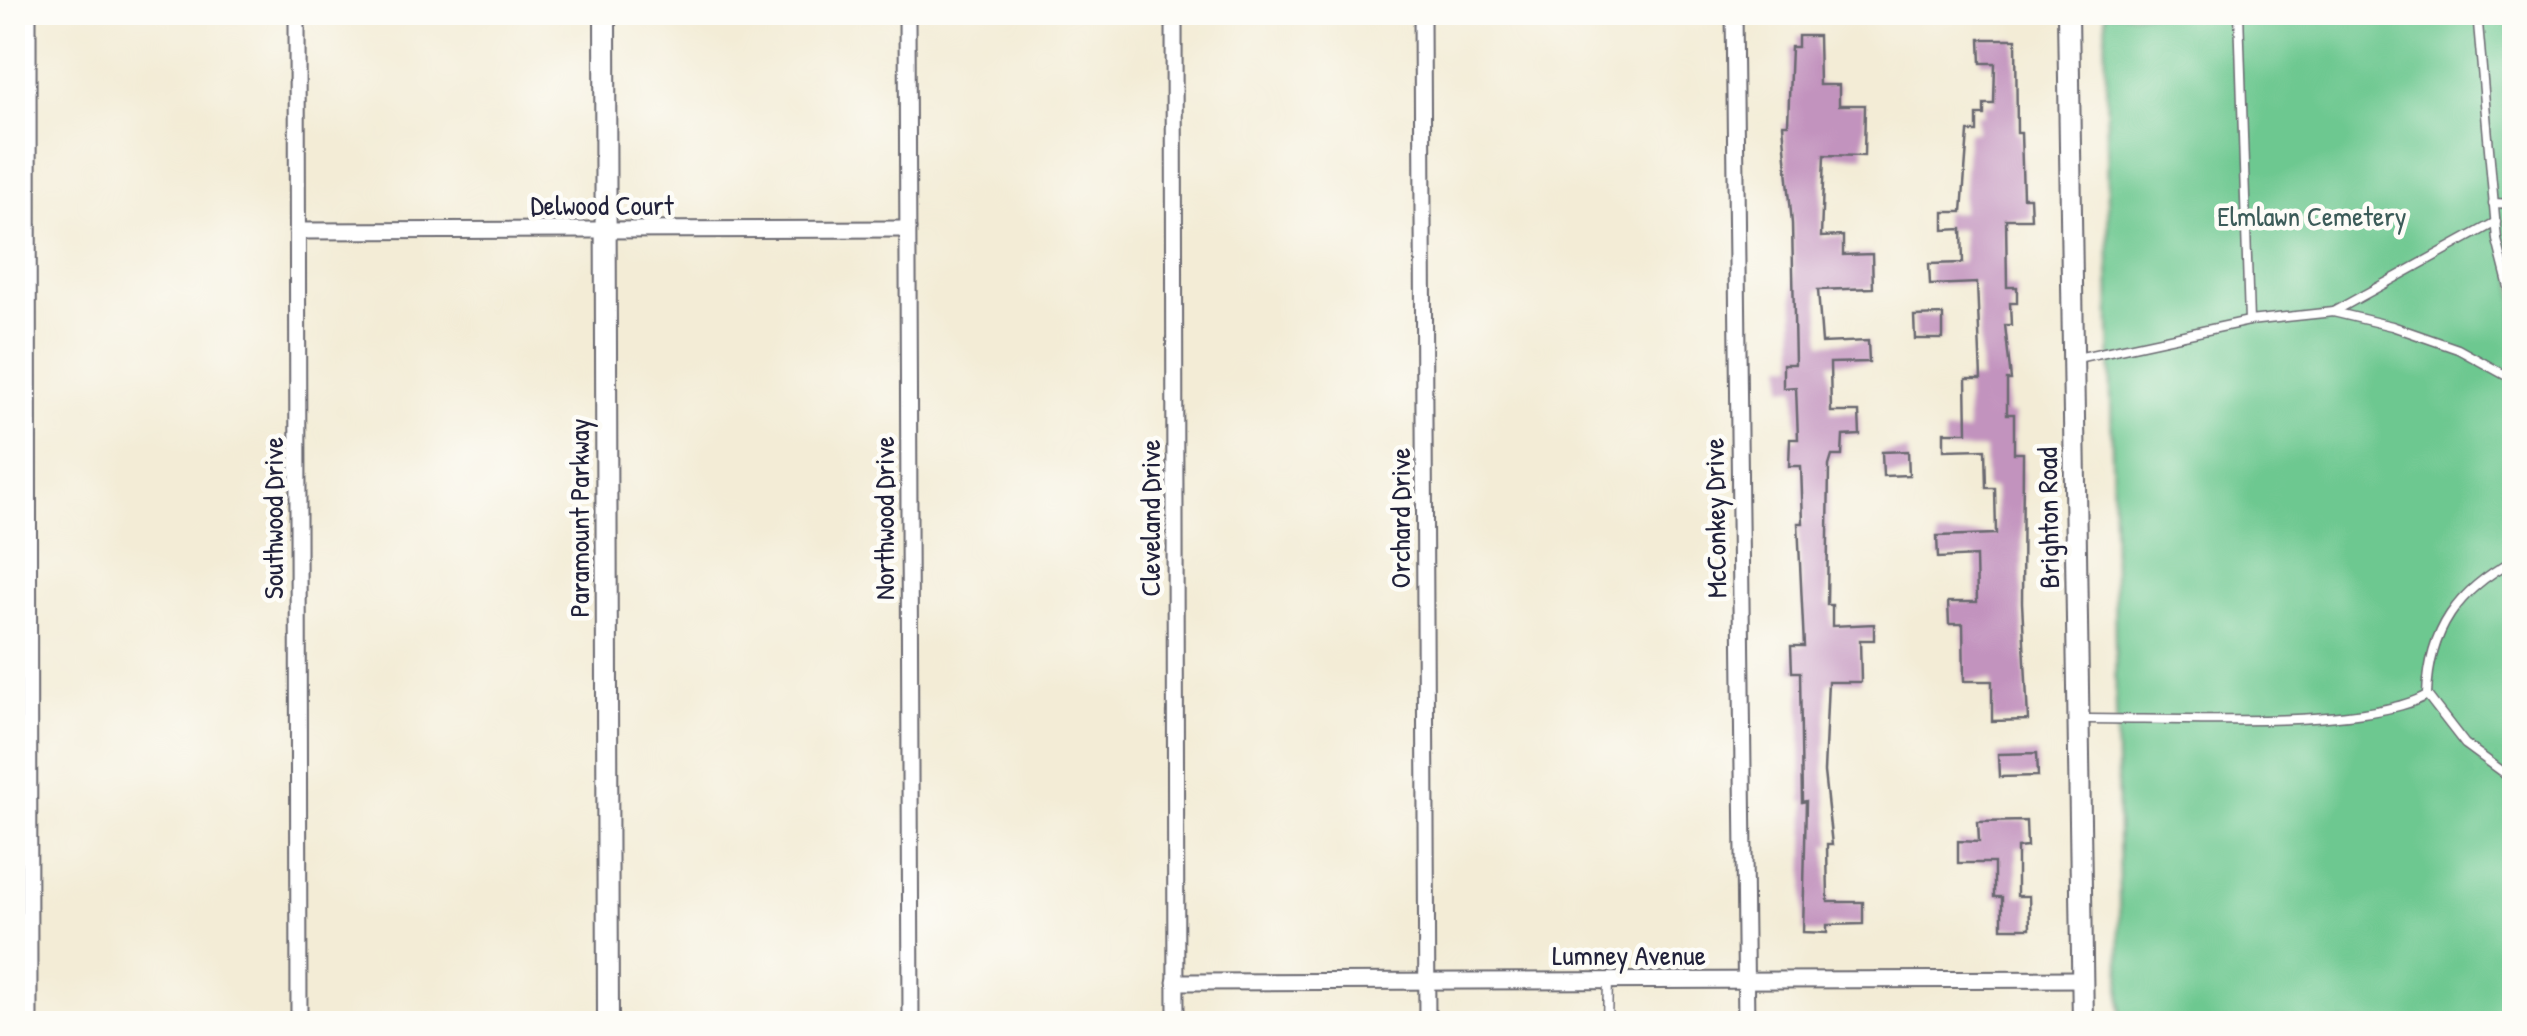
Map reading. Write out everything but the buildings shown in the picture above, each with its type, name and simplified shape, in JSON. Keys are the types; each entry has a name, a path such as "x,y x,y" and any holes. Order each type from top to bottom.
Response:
{"street":[{"name":"Southwood Drive","path":"297,12 299,1024"},
{"name":"Paramount Parkway","path":"605,12 608,1024"},
{"name":"Northwood Drive","path":"907,12 911,1024"},
{"name":"Cleveland Drive","path":"1174,12 1176,1024"},
{"name":"Orchard Drive","path":"1422,12 1427,1024"},
{"name":"McConkey Drive","path":"1734,12 1746,1024"},
{"name":"Brighton Road","path":"2068,12 2083,1024"},
{"path":"23,14 21,985 29,1024"},
{"name":"Delwood Court","path":"298,231 908,229"},
{"name":"Lumney Avenue","path":"1176,982 2083,979"}],"lane":[{"path":"2239,12 2249,321"},
{"path":"2477,12 2496,222 2514,308"},
{"path":"2494,203 2514,204"},
{"path":"2334,312 2496,222"},
{"path":"2073,358 2249,321 2334,312 2392,326 2458,350 2514,380"},
{"path":"2514,560 2475,583 2443,621 2432,648 2427,695 2465,744 2514,780"},
{"path":"2079,719 2345,716 2405,708 2427,695"},
{"path":"1607,1024 1608,980"}],"green space":[{"name":"Elmlawn Cemetery","path":"2105,13 2514,13 2514,1023 2121,1023"}]}
